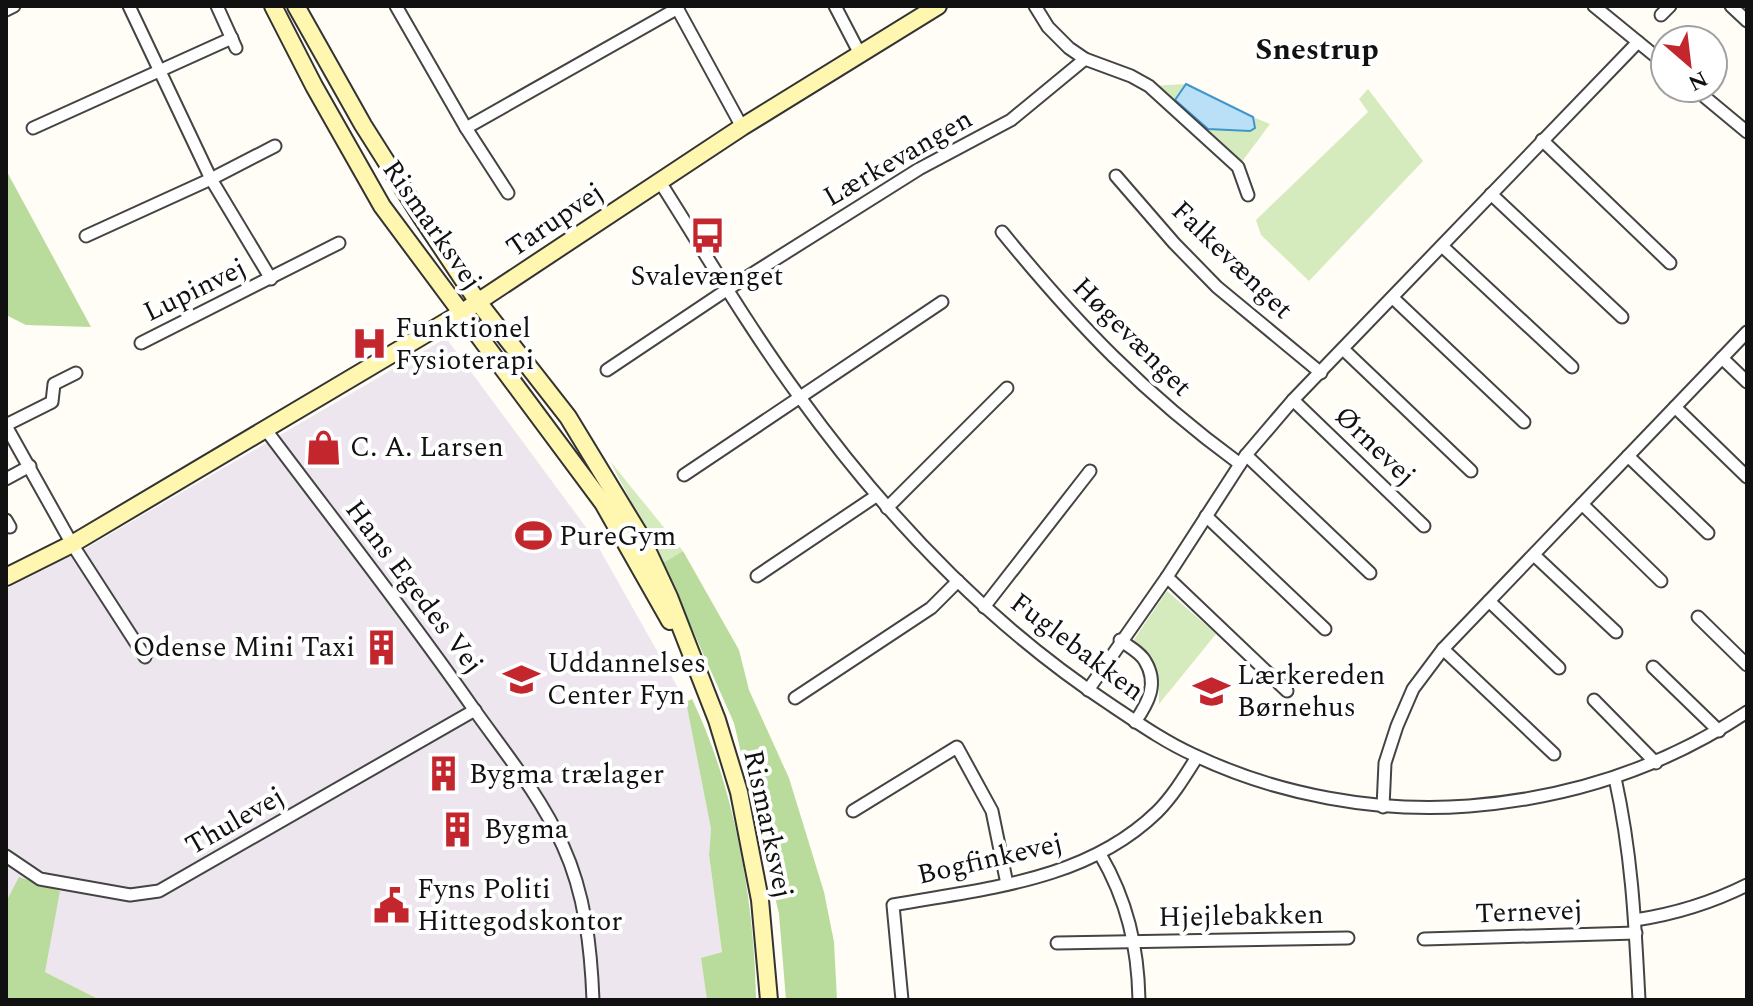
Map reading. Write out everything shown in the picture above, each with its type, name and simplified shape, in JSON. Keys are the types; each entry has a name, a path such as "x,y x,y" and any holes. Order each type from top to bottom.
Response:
{"main road":[{"name":"Rismarksvej","path":"273,6 382,206 603,503 694,664"},
{"name":"Rismarksvej","path":"296,6 363,125 478,302 568,417 641,537 669,597 717,720 739,792 760,900 769,1000"},
{"name":"Tarupvej","path":"6,577 72,544 461,313 742,127 938,6"}],"street":[{"path":"6,10 14,6"},
{"name":"Lupinvej","path":"129,6 211,179 271,279"},
{"path":"33,128 158,71 234,43 217,6"},
{"path":"396,6 466,128 508,193"},
{"path":"835,6 860,54"},
{"path":"1035,6 1048,27 1069,48 1085,59 1149,86 1238,167 1248,195"},
{"path":"1594,6 1649,51"},
{"path":"1731,6 1747,21"},
{"path":"466,128 677,7 742,127"},
{"name":"Ørnevej","path":"1088,690 1120,640 1167,577 1243,459 1293,400 1638,42"},
{"name":"Lærkevangen","path":"728,289 919,169 1011,120 1085,59"},
{"path":"1713,104 1747,132"},
{"path":"1542,140 1670,263"},
{"path":"86,236 275,146"},
{"name":"Falkevænget","path":"1116,176 1217,287 1321,373"},
{"name":"Fuglebakken","path":"660,182 799,397 887,508 984,607 1040,655 1135,722 1197,757 1316,795 1383,807 1452,808 1509,803 1615,778 1656,763 1719,731 1747,712"},
{"path":"1491,194 1622,317"},
{"name":"Høgevænget","path":"1002,232 1099,345 1186,425 1243,459"},
{"name":"Lupinvej","path":"141,343 339,243"},
{"path":"1442,246 1572,367"},
{"path":"607,370 728,289"},
{"path":"1393,298 1524,422"},
{"path":"684,475 942,302"},
{"path":"1383,807 1385,763 1397,726 1413,689 1443,649 1747,332"},
{"name":"Ørnevej","path":"1343,349 1471,471"},
{"path":"1722,358 1747,382"},
{"path":"76,373 54,384 52,402 6,426 72,544 145,657"},
{"path":"887,508 1007,388"},
{"name":"Ørnevej","path":"1293,400 1424,526"},
{"path":"1675,407 1747,477"},
{"name":"Hans Egedes Vej","path":"266,430 540,801 564,848 580,897 592,954 593,1000"},
{"path":"1628,456 1708,533"},
{"path":"1243,459 1370,573"},
{"path":"6,479 30,466"},
{"path":"984,607 1090,471"},
{"path":"757,576 876,496"},
{"path":"1582,504 1661,581"},
{"path":"1206,516 1325,629"},
{"path":"1534,555 1616,632"},
{"path":"1167,577 1287,691"},
{"path":"795,698 931,608 958,581"},
{"path":"1489,601 1559,668"},
{"path":"1698,617 1747,665"},
{"path":"1120,640 1145,660 1151,679 1150,700 1135,722"},
{"path":"1443,649 1554,754"},
{"path":"1653,667 1719,731"},
{"path":"1594,700 1656,763"},
{"name":"Thulevej","path":"6,856 40,879 130,895 159,891 475,710"},
{"path":"853,811 957,747 992,811 1007,884"},
{"name":"Bogfinkevej","path":"902,1000 893,905 1007,884 1071,868 1100,854 1128,837 1159,811 1197,757"},
{"path":"1615,778 1631,861 1639,1000"},
{"name":"Hjejlebakken","path":"1100,854 1116,885 1135,942 1139,1000"},
{"name":"Ternevej","path":"1424,939 1635,926 1696,907 1747,885"},
{"name":"Hjejlebakken","path":"1057,943 1348,938"}],"shaded area":[{"path":"446,338 591,534 686,702 711,829 709,856 722,952 702,958 707,1000 100,1000 45,972 6,902 6,589 83,550"}],"green space":[{"path":"1186,84 1176,100 1255,120 1253,117 1270,124 1238,167 1149,86"},
{"path":"1368,89 1423,161 1309,281 1261,235 1256,220 1368,112 1359,99"},
{"path":"6,170 91,327 26,325 6,315"},
{"path":"610,461 683,551 663,563"},
{"path":"683,551 739,650 749,690 789,778 824,892 834,942 837,1000 786,1000 779,914 734,723 663,563"},
{"path":"1167,591 1216,634 1159,704 1156,668 1148,654 1133,641"},
{"path":"692,699 720,769 739,846 751,925 756,1000 707,1000 701,958 722,952 709,855 711,829 686,702"},
{"path":"19,877 60,891 45,972 100,1000 6,1000 6,902"}],"water":[{"path":"1186,84 1253,117 1255,128 1250,131 1208,129 1175,100"}],"place":[{"name":"Svalevænget","path":"707,236"},
{"name":"Funktionel Fysioterapi","path":"369,344"},
{"name":"C. A. Larsen","path":"324,447"},
{"name":"PureGym","path":"533,536"},
{"name":"Odense Mini Taxi","path":"381,647"},
{"name":"Uddannelses Center Fyn","path":"521,679"},
{"name":"Lærkereden Børnehus","path":"1211,691"},
{"name":"Bygma trælager","path":"443,774"},
{"name":"Bygma","path":"458,829"},
{"name":"Fyns Politi Hittegodskontor","path":"391,905"}],"district":[{"name":"Snestrup","path":"1317,50"}]}
